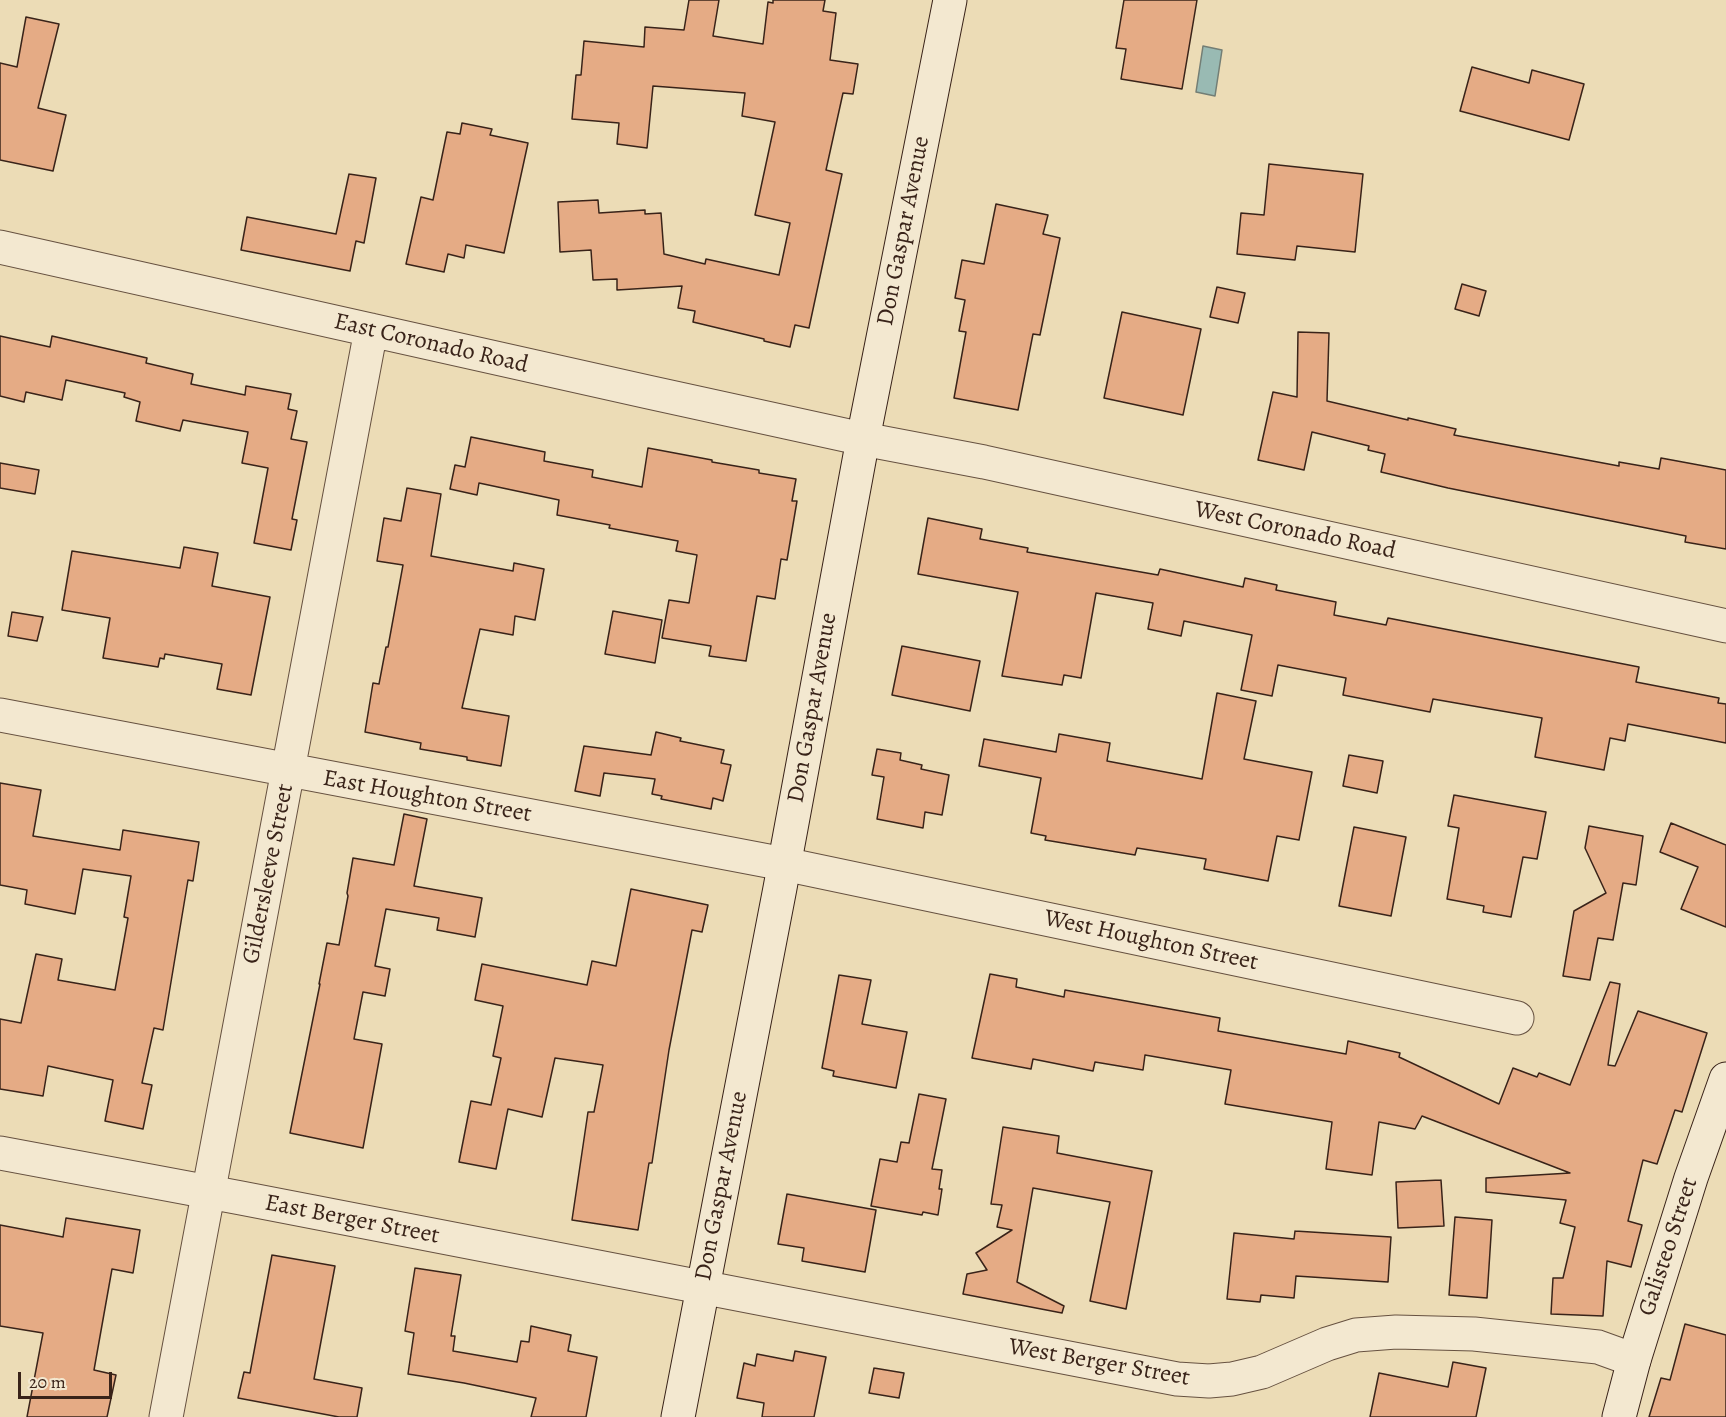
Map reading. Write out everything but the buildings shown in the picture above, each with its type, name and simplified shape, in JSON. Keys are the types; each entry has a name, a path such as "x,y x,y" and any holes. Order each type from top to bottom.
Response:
{"street":[{"name":"Don Gaspar Avenue","path":"678,1417 863,439 950,0"},
{"name":"East Coronado Road","path":"0,247 863,439"},
{"name":"Gildersleeve Street","path":"166,1417 371,330"},
{"name":"West Coronado Road","path":"863,439 984,462 1726,626"},
{"name":"East Houghton Street","path":"0,715 289,772 784,864"},
{"name":"West Houghton Street","path":"784,864 1517,1018"},
{"name":"Galisteo Street","path":"1620,1417 1634,1360 1690,1178 1726,1078"},
{"name":"East Berger Street","path":"0,1153 208,1191 703,1288"},
{"name":"West Berger Street","path":"703,1288 1177,1379 1209,1381 1232,1379 1262,1372 1327,1344 1356,1335 1396,1332 1474,1334 1598,1347 1634,1360"}],"water":[{"path":"1203,46 1222,50 1215,96 1196,92"}]}
